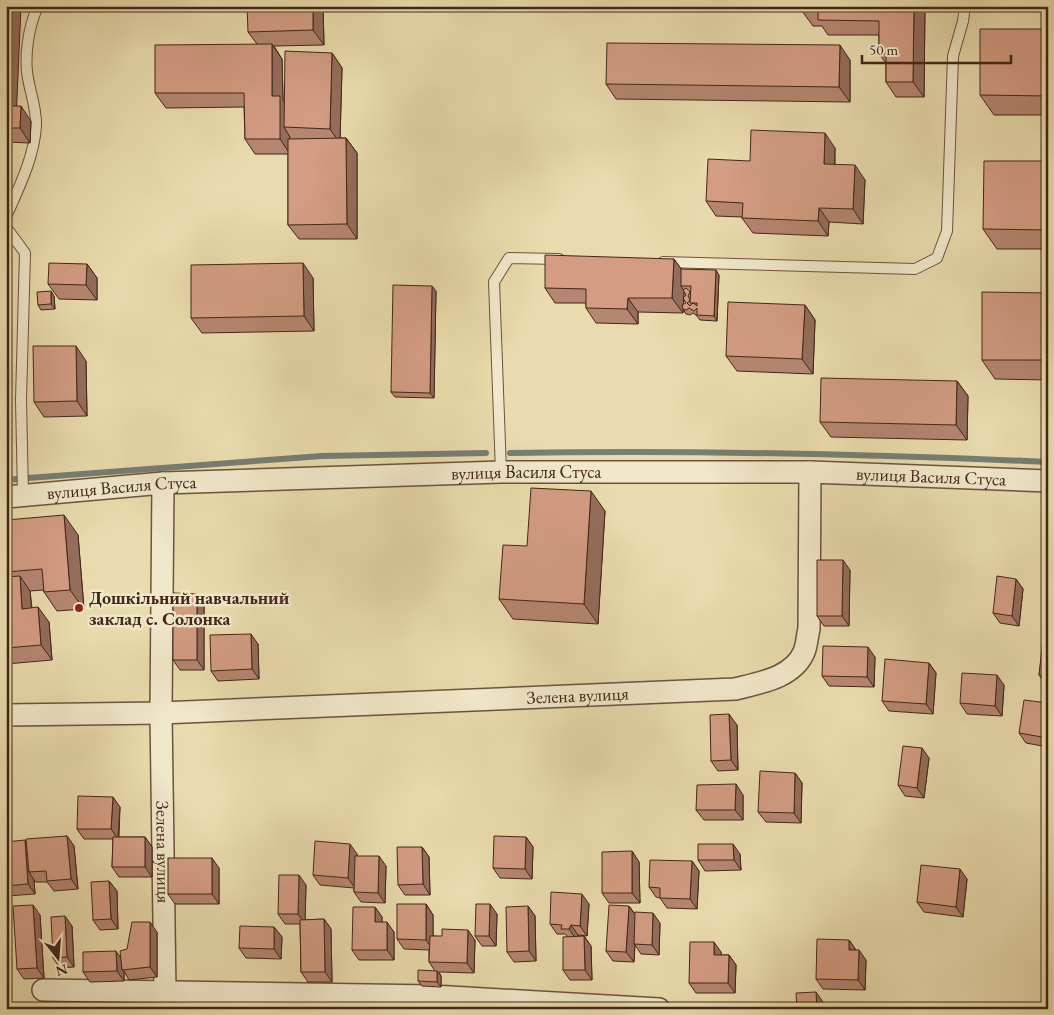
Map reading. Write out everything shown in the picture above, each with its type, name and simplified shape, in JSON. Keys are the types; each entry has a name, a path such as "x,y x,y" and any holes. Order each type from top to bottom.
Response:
{"street":[{"name":"вулиця Василя Стуса","path":"15,496 163,483 502,472 810,472 1048,481"},
{"name":"Зелена вулиця","path":"6,715 161,713 735,689 770,680 789,671 804,653 809,629 810,472"},
{"name":"Зелена вулиця","path":"163,483 161,713 165,992"},
{"path":"43,990 165,992 659,1009"}],"lane":[{"path":"6,217 25,174 33,148 36,123 27,72 27,51 31,22 37,8 42,6"},
{"path":"648,262 915,269 937,258 947,231 953,56 963,21 965,6"},
{"path":"6,227 25,253 21,400 15,496"},
{"path":"502,472 494,282 509,258 569,259"}],"building":[{"path":"6,6 10,6 6,84"},
{"path":"247,6 313,6 313,30 248,32"},
{"path":"803,6 914,6 913,82 886,82 886,54 879,54 879,21 818,20 818,11 802,11"},
{"path":"980,29 1048,29 1048,96 980,95"},
{"path":"607,43 840,45 839,87 606,84"},
{"path":"272,44 272,96 280,96 280,139 245,139 244,93 155,93 155,45"},
{"path":"285,51 332,53 330,129 284,127"},
{"path":"6,106 21,106 20,128 6,128"},
{"path":"751,130 825,133 824,164 855,165 853,209 819,208 818,221 742,218 743,203 706,201 708,159 750,161"},
{"path":"346,138 347,224 288,225 288,139"},
{"path":"984,161 1048,161 1048,230 983,229"},
{"path":"545,255 674,259 672,298 628,298 627,309 586,308 586,289 545,288"},
{"path":"49,263 87,264 86,285 48,284"},
{"path":"303,263 304,316 191,318 191,265"},
{"path":"681,269 716,270 714,316 697,315 697,308 694,311 689,308 683,309 682,305 686,303 683,298 686,295 683,290 686,288 690,292 688,296 690,300 687,303 690,306 693,303 690,303 691,286 681,286"},
{"path":"393,285 432,286 430,393 391,392"},
{"path":"51,291 51,304 38,305 37,292"},
{"path":"982,292 1048,293 1048,360 982,360"},
{"path":"728,302 805,305 802,359 726,356"},
{"path":"33,346 76,346 77,401 34,402"},
{"path":"821,378 957,381 956,425 820,422"},
{"path":"531,488 591,491 584,604 499,599 503,545 527,546"},
{"path":"64,515 70,590 44,592 42,569 6,572 6,520"},
{"path":"817,560 843,560 842,616 817,616"},
{"path":"20,576 22,609 38,607 41,645 6,648 6,577"},
{"path":"997,576 1016,579 1012,616 993,613"},
{"path":"173,593 197,594 197,660 173,660"},
{"path":"1046,610 1048,610 1048,676 1039,675"},
{"path":"251,634 252,669 211,671 210,635"},
{"path":"823,646 868,647 867,677 822,676"},
{"path":"885,659 929,663 926,704 882,701"},
{"path":"962,673 997,675 995,706 960,703"},
{"path":"1024,700 1048,703 1048,738 1019,733"},
{"path":"729,714 731,760 711,761 710,715"},
{"path":"903,746 922,748 917,788 898,785"},
{"path":"760,771 795,773 794,813 758,812"},
{"path":"736,784 735,810 696,810 697,785"},
{"path":"78,796 113,797 111,829 77,829"},
{"path":"67,836 71,879 47,881 46,871 29,872 26,839"},
{"path":"494,836 526,837 525,869 493,868"},
{"path":"113,837 145,837 145,867 112,867"},
{"path":"25,840 28,884 6,886 6,842"},
{"path":"315,841 350,844 348,878 313,875"},
{"path":"698,844 733,844 734,860 698,860"},
{"path":"397,847 422,847 423,884 398,885"},
{"path":"632,851 632,893 602,893 602,852"},
{"path":"355,856 379,856 378,893 354,892"},
{"path":"168,858 212,858 212,894 168,894"},
{"path":"650,860 692,861 690,899 660,898 660,888 649,887"},
{"path":"921,865 960,869 956,907 917,902"},
{"path":"279,875 299,875 298,914 278,914"},
{"path":"109,881 111,919 93,920 91,882"},
{"path":"551,892 582,894 580,926 571,925 569,929 561,929 562,925 550,924"},
{"path":"397,904 426,904 426,940 397,939"},
{"path":"476,904 490,904 489,936 475,936"},
{"path":"33,905 37,968 17,969 13,906"},
{"path":"609,905 629,906 626,952 606,951"},
{"path":"528,906 529,951 507,952 506,907"},
{"path":"353,907 375,907 375,922 387,922 387,950 352,950"},
{"path":"635,912 653,913 652,945 634,944"},
{"path":"65,916 67,957 53,958 51,917"},
{"path":"324,919 325,972 301,972 300,920"},
{"path":"132,922 150,922 150,967 122,970 120,951 127,949"},
{"path":"240,926 274,927 274,949 239,948"},
{"path":"442,929 468,930 467,963 429,962 430,936 442,936"},
{"path":"584,936 585,970 563,970 563,937"},
{"path":"817,939 849,940 849,950 859,950 858,980 816,979"},
{"path":"690,942 714,942 714,955 729,955 728,983 689,983"},
{"path":"116,951 117,971 83,972 83,952"},
{"path":"418,970 437,971 437,982 418,981"},
{"path":"816,992 817,1009 797,1009 796,993"}],"waterway":[{"path":"28,478 322,456 486,453"},
{"path":"510,453 779,453 1048,462"},
{"path":"6,480 17,479"}],"place":[{"name":"Дошкільний навчальний заклад с. Солонка","path":"79,608"}]}
